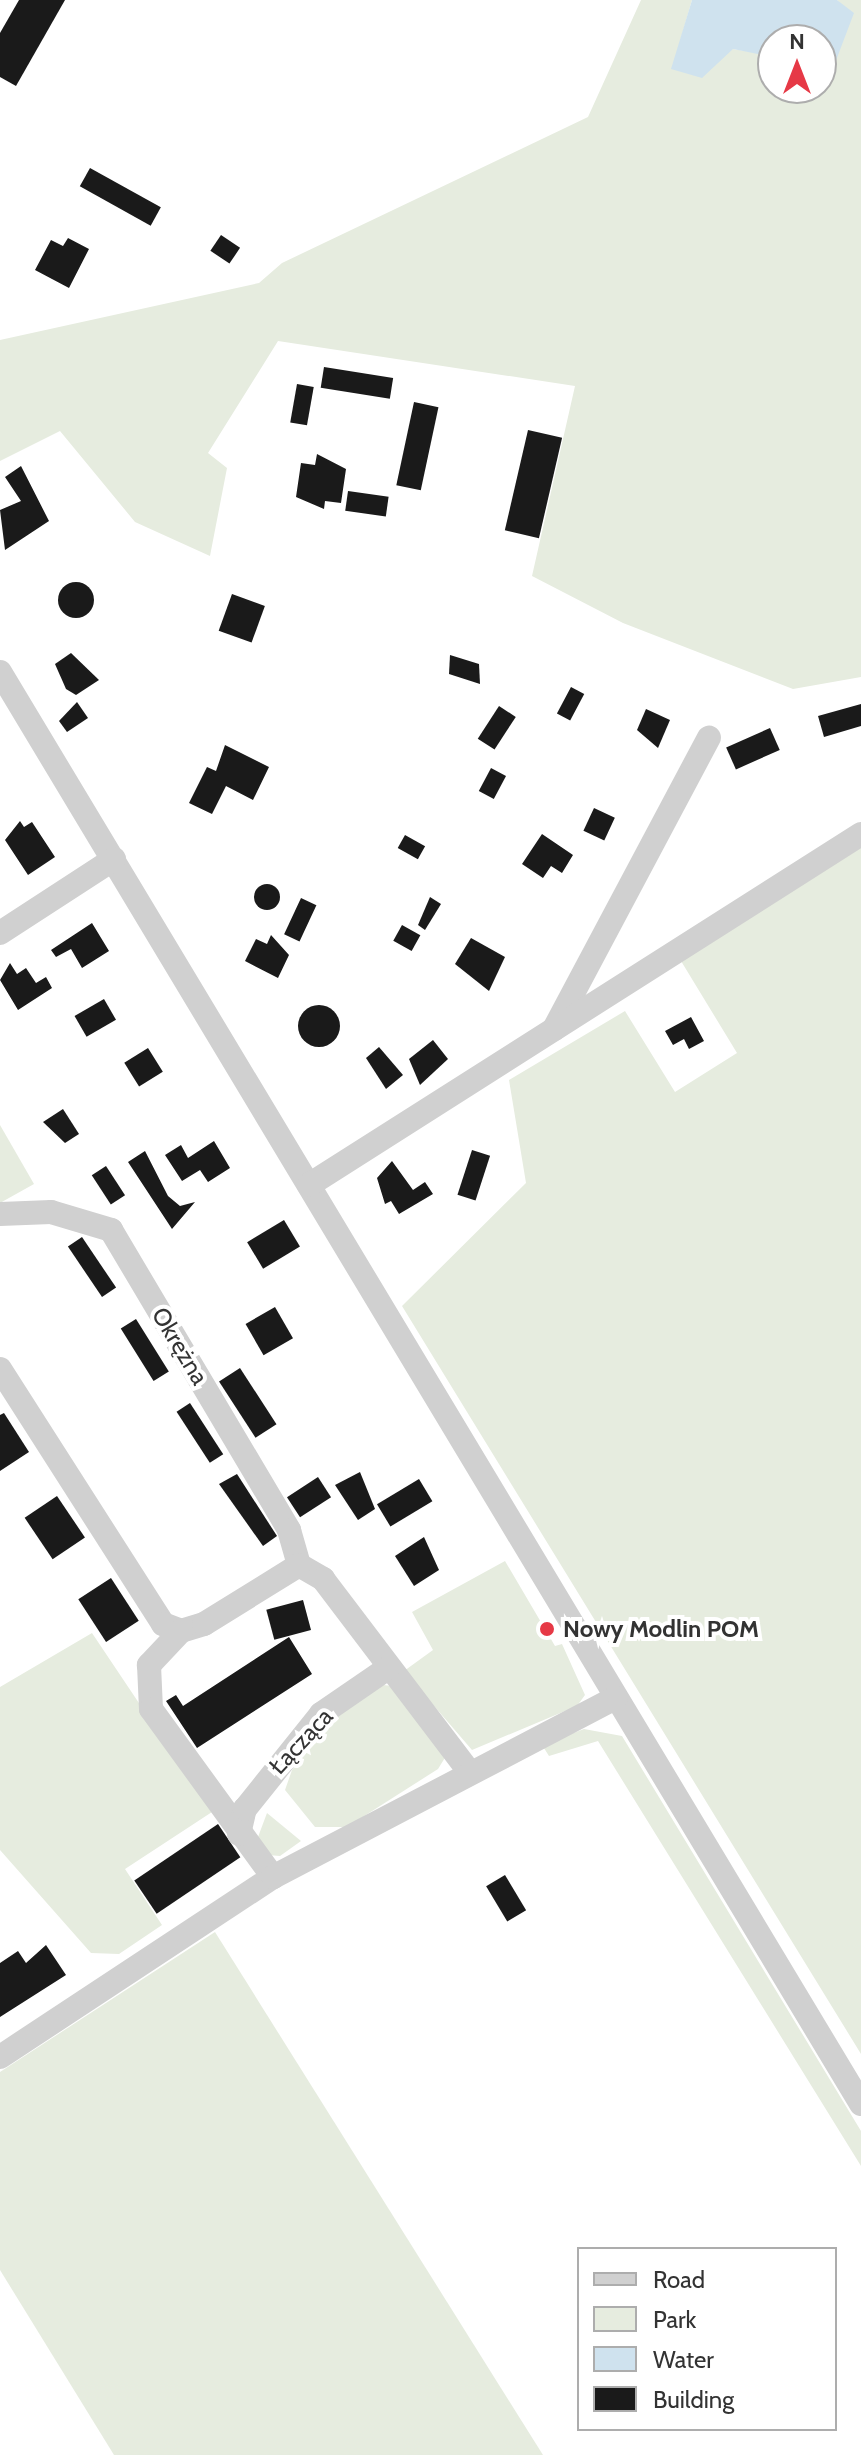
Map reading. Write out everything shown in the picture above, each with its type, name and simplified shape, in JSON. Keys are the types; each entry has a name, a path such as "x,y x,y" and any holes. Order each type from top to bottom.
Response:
{"street":[{"path":"0,672 861,2104"},
{"path":"554,1029 709,738"},
{"path":"309,1185 861,834"},
{"path":"0,933 114,859"},
{"name":"Okrężna","path":"0,1214 51,1212 111,1230 289,1530 299,1565"},
{"path":"0,1369 163,1624 181,1631"},
{"path":"273,1877 151,1709 149,1665 181,1631 299,1565 323,1579 469,1771"},
{"name":"Łącząca","path":"239,1834 245,1809 321,1714 388,1668"},
{"path":"0,2057 273,1877 469,1771 616,1698"}],"green space":[{"path":"641,0 692,0 672,69 733,49 757,53 757,104 837,104 837,38 842,6 837,0 861,0 861,677 793,689 623,623 532,576 575,386 278,341 208,453 227,468 210,556 135,522 60,431 0,461 0,340 259,283 282,263 588,117"},
{"path":"861,847 861,2054 402,1306 526,1183 509,1080 625,1011 675,1092 737,1053 681,961"},
{"path":"0,1125 34,1184 0,1203"},
{"path":"505,1561 555,1646 562,1644 585,1695 577,1706 472,1750 404,1671 433,1650 412,1612"},
{"path":"92,1633 212,1812 125,1869 162,1925 119,1954 91,1953 0,1850 0,1687"},
{"path":"383,1685 393,1686 446,1756 438,1769 347,1827 315,1827 285,1790 292,1770 333,1719"},
{"path":"584,1729 622,1736 861,2131 861,2166 598,1741 549,1756 542,1745"},
{"path":"267,1813 301,1841 280,1856 268,1855 258,1837"},
{"path":"215,1932 543,2455 114,2455 0,2270 0,2072"}],"water":[{"path":"692,0 837,0 854,13 837,58 837,24 757,24 757,54 733,49 702,78 671,69"}],"building":[{"path":"19,0 65,0 16,86 0,77 0,33"},
{"path":"90,168 161,207 151,226 80,186"},
{"path":"221,235 240,248 229,264 210,251"},
{"path":"68,238 89,249 69,288 35,270 51,240 63,246"},
{"path":"324,367 393,378 390,399 321,388"},
{"path":"297,384 314,387 307,425 290,422"},
{"path":"414,402 438,407 421,490 396,485"},
{"path":"528,430 562,438 539,538 505,530"},
{"path":"317,454 346,469 341,503 325,501 324,509 296,497 301,463 315,465"},
{"path":"21,466 49,521 5,550 0,510 21,501 5,477"},
{"path":"348,491 389,497 386,517 345,511"},
{"path":"76,582 89,587 94,600 89,613 76,618 63,613 58,600 63,587"},
{"path":"232,594 265,606 252,643 219,631"},
{"path":"71,653 99,680 76,695 66,689 55,664"},
{"path":"450,655 479,664 480,684 449,674"},
{"path":"571,687 584,694 570,721 557,713"},
{"path":"77,702 88,718 67,732 59,721"},
{"path":"861,704 861,726 824,737 818,716"},
{"path":"499,706 516,717 495,750 478,739"},
{"path":"646,709 670,720 658,748 637,730"},
{"path":"770,728 780,750 736,769 726,748"},
{"path":"225,745 269,767 253,800 226,786 212,814 189,803 207,767 216,771"},
{"path":"491,768 506,776 494,799 479,791"},
{"path":"594,808 615,818 604,840 583,831"},
{"path":"20,821 24,827 32,822 55,857 28,875 5,840"},
{"path":"542,834 573,855 562,873 551,866 543,878 522,864"},
{"path":"405,835 425,846 418,859 398,848"},
{"path":"267,884 276,888 280,897 276,906 267,910 258,906 254,897 258,888"},
{"path":"430,897 441,904 425,930 418,925"},
{"path":"301,898 316,905 300,941 284,934"},
{"path":"92,923 109,951 82,968 71,949 56,957 51,950"},
{"path":"402,925 420,935 412,951 393,941"},
{"path":"271,935 289,955 278,978 245,961 256,939 267,944"},
{"path":"471,938 505,957 489,991 455,964"},
{"path":"10,963 17,974 26,968 36,983 46,977 52,988 18,1010 0,980"},
{"path":"104,999 116,1020 87,1037 75,1016"},
{"path":"319,1005 334,1011 340,1026 334,1041 319,1047 304,1041 298,1026 304,1011"},
{"path":"691,1017 704,1041 689,1049 684,1039 673,1045 665,1031"},
{"path":"433,1040 448,1059 420,1085 409,1059"},
{"path":"379,1047 403,1075 386,1089 366,1058"},
{"path":"148,1048 163,1072 139,1087 124,1063"},
{"path":"63,1109 79,1134 65,1143 43,1122"},
{"path":"214,1141 230,1168 208,1182 200,1170 182,1181 165,1155 181,1145 188,1158"},
{"path":"472,1150 490,1156 476,1201 457,1195"},
{"path":"145,1151 168,1196 180,1206 195,1202 172,1229 128,1162"},
{"path":"392,1161 413,1190 425,1182 433,1194 399,1214 391,1201 385,1204 377,1178"},
{"path":"106,1166 125,1195 111,1205 92,1175"},
{"path":"284,1220 300,1247 263,1269 247,1242"},
{"path":"82,1237 116,1288 102,1297 68,1247"},
{"path":"275,1307 293,1338 264,1355 246,1324"},
{"path":"136,1319 169,1372 154,1381 121,1329"},
{"path":"240,1368 276,1424 256,1438 219,1382"},
{"path":"190,1403 223,1454 210,1463 177,1412"},
{"path":"4,1413 29,1452 0,1471 0,1415"},
{"path":"360,1472 375,1509 358,1520 335,1485"},
{"path":"237,1474 277,1536 263,1546 219,1484"},
{"path":"318,1477 331,1497 300,1517 287,1497"},
{"path":"419,1479 432,1501 390,1527 377,1504"},
{"path":"57,1496 85,1537 53,1559 25,1518"},
{"path":"424,1537 439,1570 414,1586 395,1556"},
{"path":"111,1578 139,1621 106,1642 78,1599"},
{"path":"303,1600 311,1630 274,1640 266,1610"},
{"path":"289,1637 312,1674 197,1748 166,1701 176,1695 183,1706"},
{"path":"218,1824 240,1857 157,1914 134,1880"},
{"path":"505,1875 526,1910 507,1921 486,1886"},
{"path":"46,1945 66,1975 0,2017 0,1963 18,1951 26,1963"}],"place":[{"name":"Nowy Modlin POM","path":"547,1629"}]}
